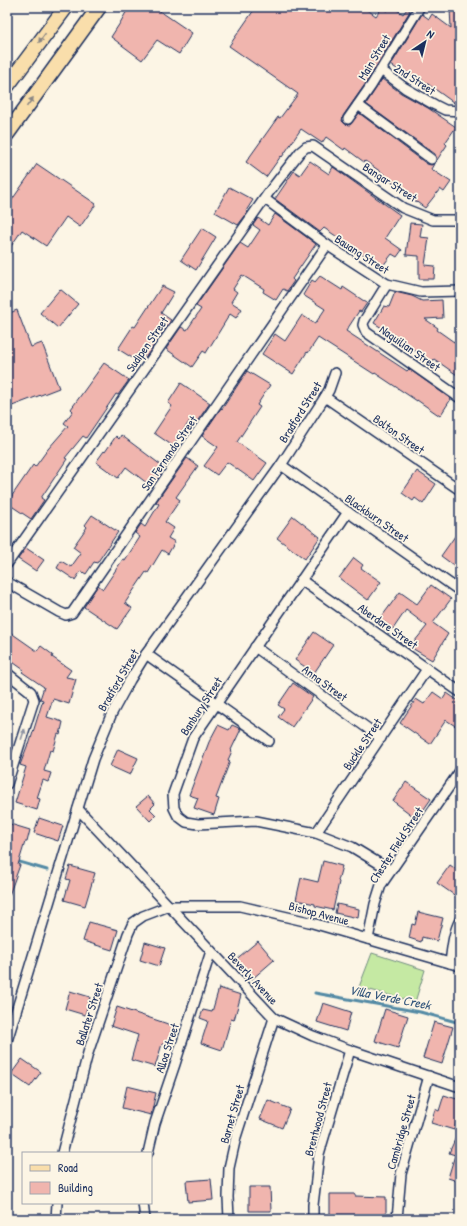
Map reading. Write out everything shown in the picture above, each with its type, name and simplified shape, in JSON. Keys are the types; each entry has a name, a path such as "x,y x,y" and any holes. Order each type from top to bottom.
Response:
{"main road":[{"path":"7,86 66,7"},
{"path":"7,134 99,7"}],"street":[{"name":"Main Street","path":"348,119 381,70 416,7"},
{"name":"2nd Street","path":"381,70 405,88 435,106 445,110 460,111"},
{"path":"358,105 431,159"},
{"name":"Sudipen Street","path":"7,564 265,199 300,152 306,147 314,146"},
{"name":"Bangar Street","path":"314,146 403,208 433,220 460,220"},
{"name":"Bauang Street","path":"265,199 327,245 387,284 421,292 460,291"},
{"name":"San Fernando Street","path":"7,582 59,612 66,615 72,613 327,245"},
{"name":"Naguilian Street","path":"387,284 364,321 363,325 366,332 460,398"},
{"name":"Bradford Street","path":"7,1041 93,758 112,713 146,654 281,465 325,397 335,373"},
{"name":"Bolton Street","path":"325,397 460,490"},
{"name":"Blackburn Street","path":"281,465 460,591"},
{"name":"Banbury Street","path":"348,512 193,738 173,794 174,808 178,816 186,822 198,824 256,821 316,833 352,847 390,870"},
{"name":"Aberdare Street","path":"302,580 460,692"},
{"name":"Anna Street","path":"255,647 381,738"},
{"path":"146,654 269,741"},
{"name":"Buckle Street","path":"316,833 428,669"},
{"path":"7,673 31,692 34,700 7,784"},
{"name":"Chester Field Street","path":"368,939 375,904 381,885 460,771"},
{"name":"Beverly Avenue","path":"78,809 274,1018 313,1036 350,1050 460,1086"},
{"name":"Bishop Avenue","path":"169,906 240,906 309,922 460,966"},
{"name":"Ballater Street","path":"62,1152 88,1054 128,934 133,923 143,916 169,906"},
{"path":"450,963 453,942 460,920"},
{"name":"Alloa Street","path":"148,1152 155,1123 211,951"},
{"name":"Barnet Street","path":"229,1219 229,1168 236,1137 274,1018"},
{"name":"Brentwood Street","path":"313,1219 313,1205 319,1154 350,1050"},
{"name":"Cambridge Street","path":"397,1219 401,1174 429,1076"},
{"path":"56,1219 57,1204"},
{"path":"143,1204 145,1219"}],"green space":[{"path":"372,953 425,970 415,1002 359,987"}],"building":[{"path":"129,7 154,7 192,33 179,54 157,40 142,60 111,37"},
{"path":"256,7 363,7 376,16 382,8 387,11 390,7 393,7 403,14 407,9 410,11 366,83 343,116 342,121 345,124 350,125 359,113 427,164 434,164 431,169 451,182 444,192 440,189 425,208 414,200 416,198 383,176 384,174 345,148 344,150 326,137 322,143 301,129 266,177 246,162 278,117 280,118 298,94 229,46"},
{"path":"460,8 460,105 457,105 418,77 417,79 404,71 403,73 391,65 422,14 429,19 432,14 451,28 450,9"},
{"path":"382,79 401,93 428,108 456,127 445,143 447,145 437,160 435,154 366,104"},
{"path":"310,161 329,174 333,167 400,215 385,238 402,250 397,257 392,254 382,267 324,228 320,232 275,199 294,171 300,175"},
{"path":"37,164 96,204 80,227 66,217 46,246 22,230 7,252 7,207"},
{"path":"229,187 253,200 246,211 248,212 238,225 215,212"},
{"path":"275,214 316,244 292,279 294,281 287,291 283,289 276,300 263,292 264,289 242,275 233,289 237,292 231,302 242,309 236,318 230,314 206,353 203,351 192,367 166,349 181,327 187,330 201,309 196,306 240,243 248,248 260,230 253,225 258,218 268,225"},
{"path":"410,223 422,224 420,237 429,238 425,265 435,266 434,279 419,279 419,256 406,255"},
{"path":"202,228 216,237 196,270 181,260"},
{"path":"320,276 342,290 343,287 367,303 361,312 359,311 346,331 407,371 409,369 451,399 440,416 375,373 374,374 318,338 293,374 262,354 275,334 285,341 302,315 315,324 325,309 303,295 312,280 315,282"},
{"path":"162,286 174,292 161,313 171,320 146,357 139,352 134,359 118,349 133,326 135,327"},
{"path":"60,289 78,304 58,328 40,313"},
{"path":"395,292 412,296 422,301 442,300 443,318 425,319 454,342 460,333 460,377 434,359 432,362 408,346 409,345 374,323 384,306 389,307"},
{"path":"17,310 31,347 42,343 59,388 7,408 7,314"},
{"path":"104,363 129,380 118,395 116,394 86,438 83,436 65,458 67,459 41,498 44,500 31,519 7,503 33,465 35,467 68,426 64,423 73,411 71,409"},
{"path":"247,371 270,385 257,405 260,407 237,442 267,463 254,481 227,462 217,475 204,466 218,447 202,436"},
{"path":"181,383 210,403 196,423 191,419 173,446 154,433 172,406 168,403"},
{"path":"121,435 165,468 152,487 126,467 118,478 96,462 116,436 119,439"},
{"path":"187,458 198,466 176,497 180,500 165,522 174,528 168,538 175,542 168,554 162,550 148,573 146,572 125,603 132,608 117,629 84,607 98,585 103,589 123,559 125,560 140,537 135,533 141,524 145,527 159,504 156,502"},
{"path":"417,471 436,484 423,504 415,498 413,501 402,493"},
{"path":"92,515 118,532 97,563 94,562 86,574 81,571 75,580 57,568 61,561 71,567 81,553 73,547 87,527 85,525"},
{"path":"293,516 320,537 305,559 277,538"},
{"path":"460,529 460,570 441,556"},
{"path":"26,548 44,560 36,571 18,559"},
{"path":"354,558 363,565 361,568 381,582 368,600 339,578"},
{"path":"431,585 451,599 433,623 448,634 432,660 410,647 427,626 406,610 393,629 380,619 400,592 417,604"},
{"path":"7,630 37,651 41,646 53,655 52,657 71,670 66,677 76,679 69,704 53,699 47,717 63,722 60,735 58,734 53,751 50,750 44,771 51,773 48,782 43,780 37,798 40,799 37,810 15,803 26,767 20,765 28,744 29,745 43,700 40,699 44,687 22,672 24,670 7,658"},
{"path":"314,632 333,645 314,673 295,660"},
{"path":"293,683 313,697 292,727 278,717 284,709 278,705"},
{"path":"433,692 443,699 447,693 460,702 460,729 446,720 430,744 400,723 416,699 424,704"},
{"path":"218,725 229,730 232,725 241,729 231,750 232,751 228,760 230,761 216,798 219,799 214,815 194,808 198,798 189,795 209,742"},
{"path":"118,749 138,758 130,775 110,766"},
{"path":"406,782 431,799 417,819 393,801"},
{"path":"148,796 155,804 150,809 156,815 150,821 136,806"},
{"path":"39,818 63,826 58,841 34,833"},
{"path":"7,823 30,830 18,865 20,865 8,898 7,898"},
{"path":"323,861 342,866 333,910 296,900 301,878 318,882"},
{"path":"450,865 460,872 460,899 437,883"},
{"path":"70,866 95,873 85,906 64,900 70,880 66,879"},
{"path":"337,904 359,909 358,918 335,913"},
{"path":"418,912 443,918 437,941 422,937 421,942 409,938 412,924 415,925"},
{"path":"89,922 118,930 112,950 83,941"},
{"path":"258,941 274,960 251,980 234,961"},
{"path":"145,942 165,948 159,966 140,960"},
{"path":"219,988 241,995 234,1020 231,1019 222,1050 201,1043 208,1021 200,1018 203,1010 212,1012"},
{"path":"70,991 90,997 85,1015 65,1009"},
{"path":"323,1003 351,1012 346,1031 317,1022"},
{"path":"117,1007 174,1026 168,1046 162,1044 155,1067 131,1060 138,1035 111,1026"},
{"path":"385,1009 408,1016 398,1048 375,1041"},
{"path":"434,1022 453,1027 442,1064 423,1058"},
{"path":"22,1059 41,1072 30,1087 11,1074"},
{"path":"127,1086 156,1093 151,1115 122,1108"},
{"path":"444,1095 460,1100 460,1112 454,1130 431,1123 435,1109 439,1111"},
{"path":"268,1100 290,1109 282,1128 260,1119"},
{"path":"460,1128 460,1182 448,1178 455,1155 449,1153"},
{"path":"211,1179 213,1200 188,1202 186,1181"},
{"path":"249,1187 270,1187 271,1211 249,1211"},
{"path":"330,1194 355,1194 355,1196 386,1197 386,1219 361,1219 361,1216 330,1215"}],"waterway":[{"name":"Villa Verde Creek","path":"16,861 47,870"},
{"name":"Villa Verde Creek","path":"315,993 420,1012 460,1023"}]}
